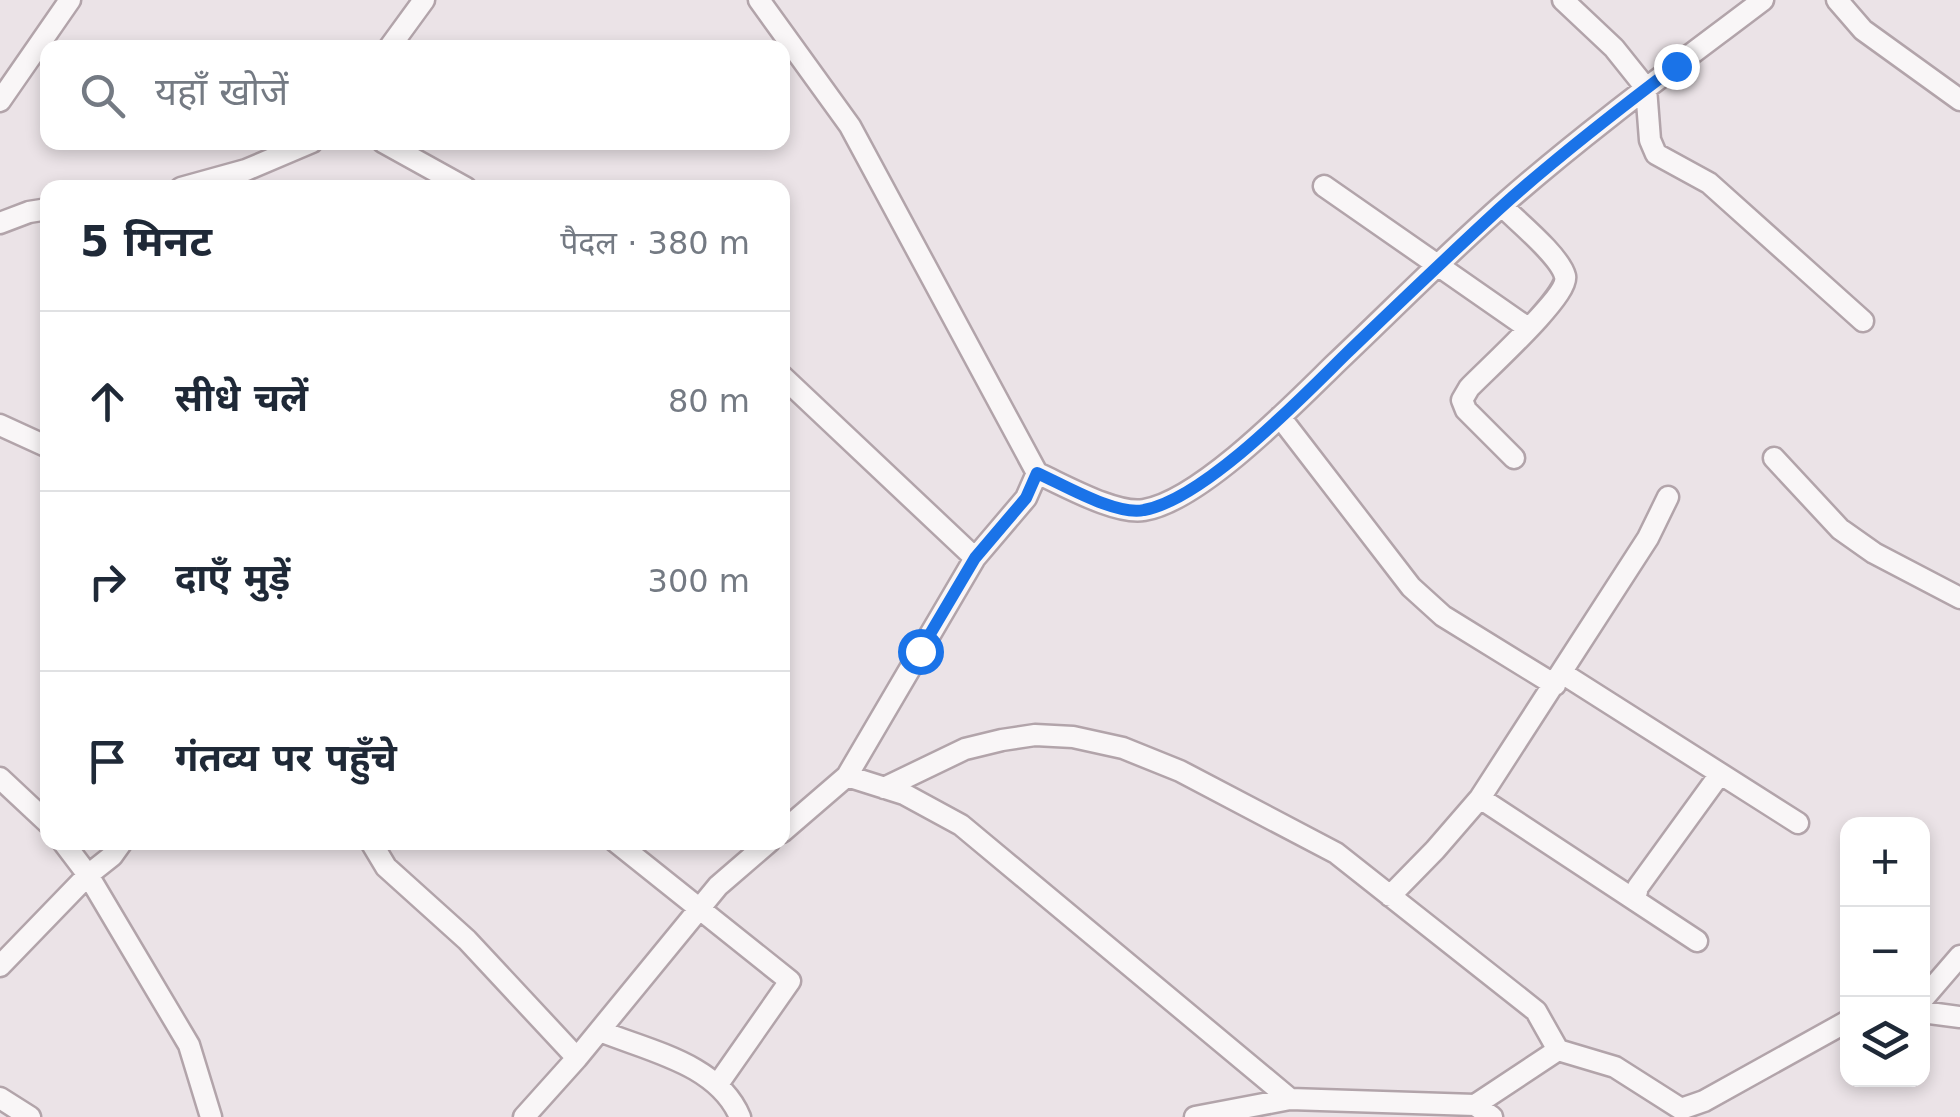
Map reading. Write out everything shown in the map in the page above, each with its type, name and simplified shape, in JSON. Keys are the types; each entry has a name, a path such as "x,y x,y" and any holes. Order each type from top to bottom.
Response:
{"street":[{"path":"42,40 70,0"},
{"path":"395,40 424,0"},
{"path":"759,0 788,40"},
{"path":"1563,0 1614,48 1646,88 1650,140 1656,154 1710,183 1863,321"},
{"path":"790,43 850,126 1037,473 1136,511 1190,489 1223,467 1579,139 1763,0"},
{"path":"1837,0 1863,30 1960,100"},
{"path":"0,101 40,43"},
{"path":"210,180 293,150"},
{"path":"397,150 451,180"},
{"path":"1324,186 1528,328"},
{"path":"1502,206 1558,263 1565,276 1559,294 1462,400 1466,410 1514,458"},
{"path":"0,223 40,210"},
{"path":"790,384 975,558"},
{"path":"1280,418 1412,587 1443,616 1558,679 1798,823"},
{"path":"0,425 40,444"},
{"path":"1774,458 1840,529 1874,553 1960,598"},
{"path":"790,825 847,776 975,558 1026,498 1037,473"},
{"path":"1390,896 1480,798 1648,538 1668,497"},
{"path":"884,788 966,749 1002,740 1036,735 1073,737 1124,748 1180,771 1336,853 1536,1011 1558,1050 1615,1067 1686,1113 1840,1026"},
{"path":"1635,899 1638,887 1720,774"},
{"path":"847,776 904,794 961,825 1290,1099"},
{"path":"0,778 40,816"},
{"path":"1480,798 1697,941"},
{"path":"69,850 88,874 189,1045 211,1117"},
{"path":"0,966 116,850"},
{"path":"376,850 386,868 467,940 577,1058"},
{"path":"626,850 790,981 718,1084"},
{"path":"524,1117 718,886 761,850"},
{"path":"1925,997 1960,956"},
{"path":"1930,1013 1960,1017"},
{"path":"600,1031 702,1072 733,1100 740,1117"},
{"path":"1195,1117 1290,1099 1394,1109 1483,1111 1558,1050"},
{"path":"0,1098 30,1117"}],"route":[{"path":"920,651 975,558 1026,498 1037,473 1136,511 1156,507 1190,489 1223,467 1280,418 1502,206 1579,139 1676,66"}]}
